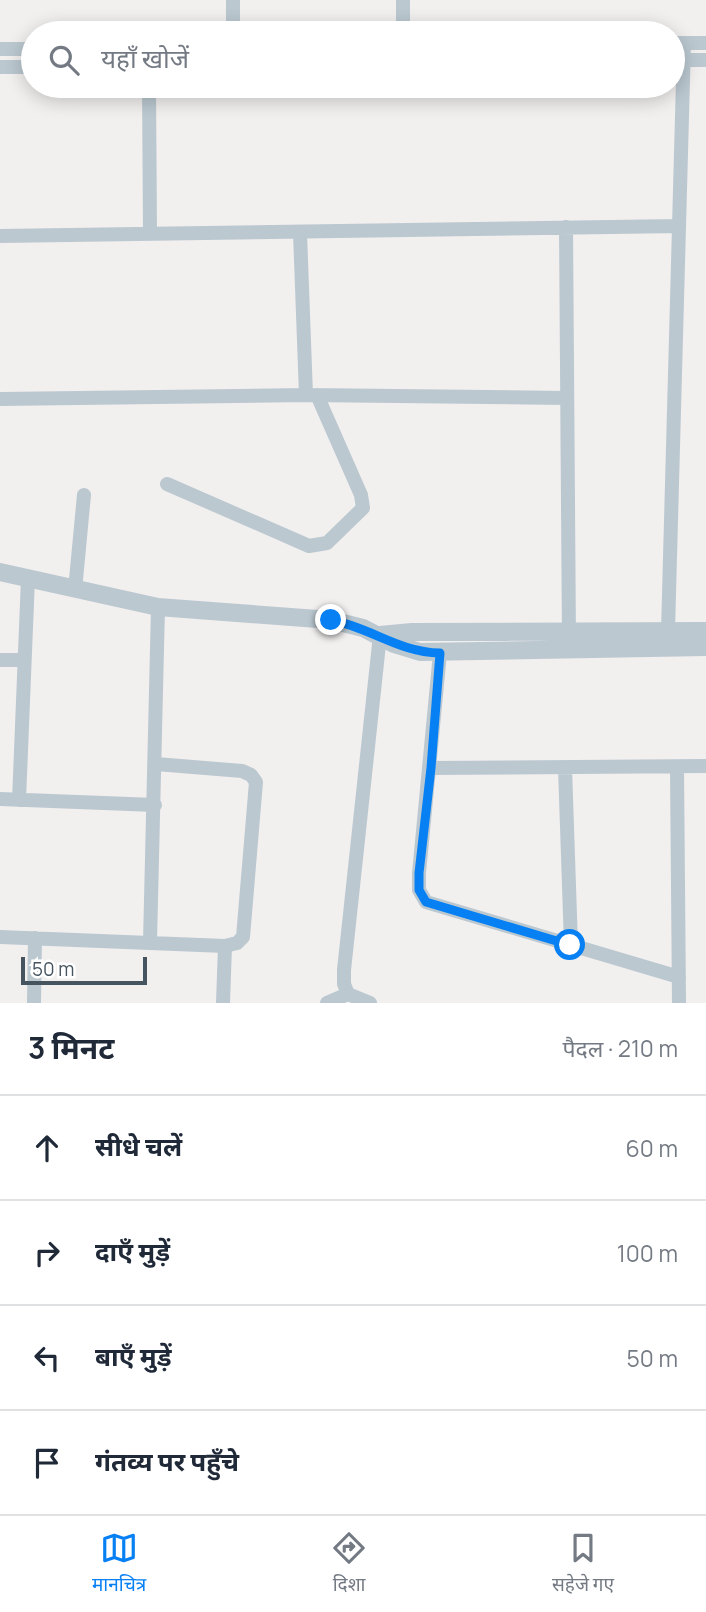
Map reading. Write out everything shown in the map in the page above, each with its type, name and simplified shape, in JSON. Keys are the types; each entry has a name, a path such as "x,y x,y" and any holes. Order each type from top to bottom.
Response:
{"street":[{"path":"233,0 233,21"},
{"path":"403,0 403,21"},
{"path":"685,43 706,43"},
{"path":"0,49 21,49"},
{"path":"685,60 706,60"},
{"path":"0,67 21,67"},
{"path":"149,98 150,234"},
{"path":"668,631 679,226 678,98"},
{"path":"0,236 679,226"},
{"path":"566,227 569,640"},
{"path":"167,484 309,546 327,543 360,513 363,502 312,396 300,233"},
{"path":"0,399 312,396 567,398"},
{"path":"75,590 84,495"},
{"path":"0,572 158,607 331,620 380,635 410,651 440,653 668,631 706,631"},
{"path":"19,800 28,578"},
{"path":"150,942 158,607"},
{"path":"380,635 412,632 706,647"},
{"path":"348,994 344,984 344,970 380,635"},
{"path":"440,653 419,873 419,890 426,902 679,977"},
{"path":"0,660 23,660"},
{"path":"0,937 225,946 237,943 246,928 256,782 251,775 242,771 156,764"},
{"path":"677,766 679,1003"},
{"path":"431,768 706,766"},
{"path":"565,768 570,945"},
{"path":"0,799 155,805"},
{"path":"34,1003 35,938"},
{"path":"223,1003 225,946"},
{"path":"327,1003 348,994 370,1003"}],"route":[{"path":"331,620 363,628 410,651 440,653 419,873 419,890 426,902 570,945"}]}
